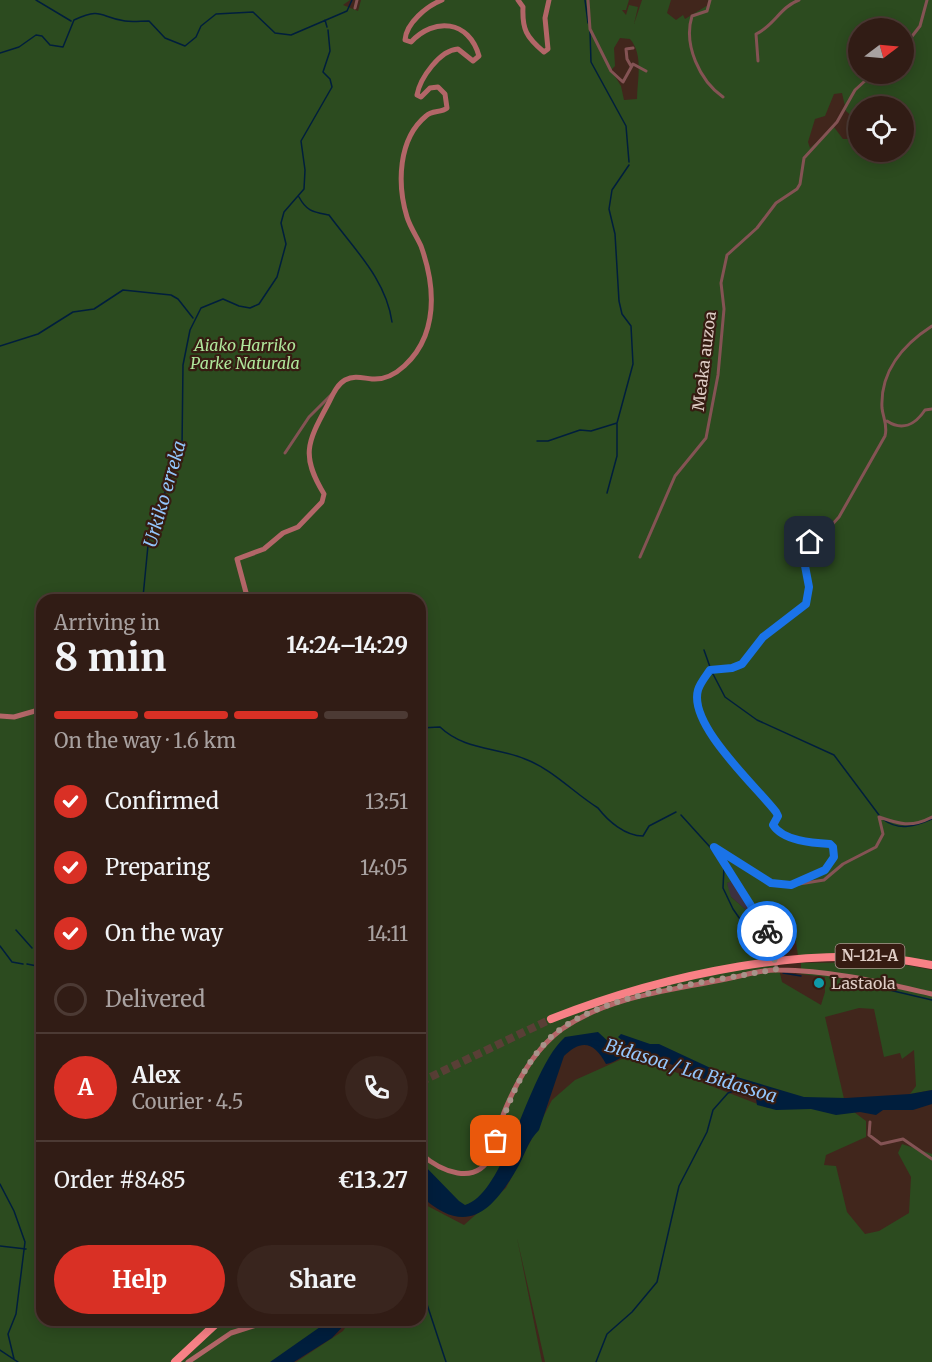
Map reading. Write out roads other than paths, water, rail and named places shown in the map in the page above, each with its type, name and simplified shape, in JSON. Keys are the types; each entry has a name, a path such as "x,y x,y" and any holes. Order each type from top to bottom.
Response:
{"highway":[{"name":"N-121-A","path":"551,1019 637,990 768,964 814,958 874,957 932,965"},
{"path":"175,1362 214,1326"}],"street":[{"path":"355,8 357,0"},
{"path":"285,453 309,417 344,381 352,377 388,377 399,370 419,349 427,329 431,308 430,285 421,248 408,219 404,202 404,148 410,135 429,113 447,108 445,94 438,87 430,88 421,97 417,95 419,87 439,56 458,49 473,61 479,56 464,32 448,26 429,27 411,42 405,40 405,34 423,11 442,0"},
{"path":"518,0 523,6 521,25 544,52 548,49 544,18 549,0"},
{"path":"588,0 590,29 611,71 623,82 631,66 626,49 633,48"},
{"path":"710,0 707,11 692,16 691,36 704,81 723,97"},
{"path":"758,61 756,34 769,26 784,7 799,0"},
{"path":"914,34 920,26 927,0"},
{"path":"631,66 636,64 646,71"},
{"name":"Meaka auzoa","path":"640,557 675,476 706,438 718,375 724,309 721,283 727,255 756,228 776,203 797,189 800,184 804,158 837,122 855,90 862,84"},
{"path":"791,885 825,870 834,857 833,847 830,844 791,838 777,830 773,825 778,816 776,812 725,755 698,711 698,689 710,670 732,668 742,664 763,637 806,604 809,587 802,562 803,546 819,539 839,517 885,436 882,398 891,367 914,338 932,326"},
{"path":"246,594 237,559 264,549 284,533 298,527 322,502 324,494 313,478 309,448 314,429 334,392"},
{"path":"885,420 895,426 906,426 918,418 924,410 932,409"},
{"path":"0,716 14,717 36,711"},
{"path":"777,969 766,928 714,848 718,848 771,883 791,885 817,883 848,861 876,847 883,834 879,817 890,822 908,825 932,817"},
{"path":"426,1158 432,1164 457,1174 474,1172 484,1165 492,1153 504,1112 520,1080 542,1048 562,1029 594,1010 645,995 777,969 835,976 932,994"},
{"path":"870,1122 870,1135 882,1144 903,1139 932,1159"},
{"path":"188,1362 231,1333 253,1326"}],"water":[{"path":"598,1032 611,1044 626,1044 618,1037 621,1034 650,1044 659,1044 717,1071 804,1097 846,1098 910,1094 932,1090 932,1104 913,1110 883,1110 876,1115 860,1112 836,1115 811,1109 776,1110 757,1105 756,1099 643,1055 628,1054 606,1064 593,1047 582,1045 564,1056 539,1130 509,1181 489,1206 477,1214 465,1217 452,1215 426,1200 426,1167 465,1205 480,1195 493,1178 505,1155 539,1076 552,1053 565,1037"},
{"path":"321,1326 343,1326 332,1338 294,1362 270,1362"}],"waterway":[{"path":"36,0 71,21"},
{"path":"0,53 19,47 36,35 42,36 50,45 63,47 74,20 91,14 101,14 125,21 149,21 165,38 185,46 196,37 201,26 216,14 253,12 275,33 291,35 347,11 352,0"},
{"path":"585,0 588,23"},
{"path":"325,20 327,27"},
{"name":"Urkiko erreka","path":"143,594 149,535 182,447 183,365 190,330 201,308 223,299 250,308 259,304 277,277 286,244 281,223 284,212 304,189 305,170 301,141 332,87 330,79 323,72 330,51 328,30"},
{"path":"590,31 591,62 626,126 629,162"},
{"path":"537,441 548,441 580,430 591,431 617,423 633,364 631,326 622,314 619,301 615,234 609,209 612,190 629,165"},
{"path":"299,197 311,210 329,215 368,265 389,306 392,322"},
{"path":"0,346 38,334 73,312 94,309 123,290 171,295 178,299 193,318"},
{"path":"607,493 617,456 617,424"},
{"path":"704,650 710,667"},
{"path":"712,672 725,697 757,720 834,755 879,815"},
{"path":"426,728 440,727 459,740 535,763 598,808 618,827 630,833 643,836 649,826 676,812"},
{"path":"681,815 710,847 724,867 723,888 733,909 767,958"},
{"path":"884,820 896,825 908,826 932,819"},
{"path":"16,930 32,948"},
{"path":"0,946 12,962 23,964"},
{"path":"27,964 36,966"},
{"path":"783,973 801,976"},
{"path":"885,989 932,1000"},
{"name":"Bidasoa / La Bidassoa","path":"593,1042 613,1047"},
{"path":"596,1362 607,1334 632,1312 657,1282 679,1186 707,1132 713,1110 728,1093 734,1091"},
{"path":"0,1184 14,1211 25,1242 16,1314 8,1334 14,1359"},
{"path":"0,1246 26,1249"},
{"path":"426,1301 446,1362"},
{"path":"0,1350 18,1362"}],"tunnel":[{"path":"426,1079 551,1019"}],"place":[{"name":"Lastaola","path":"819,983"}],"park label":[{"name":"Aiako Harriko Parke Naturala","path":"245,354"}]}
